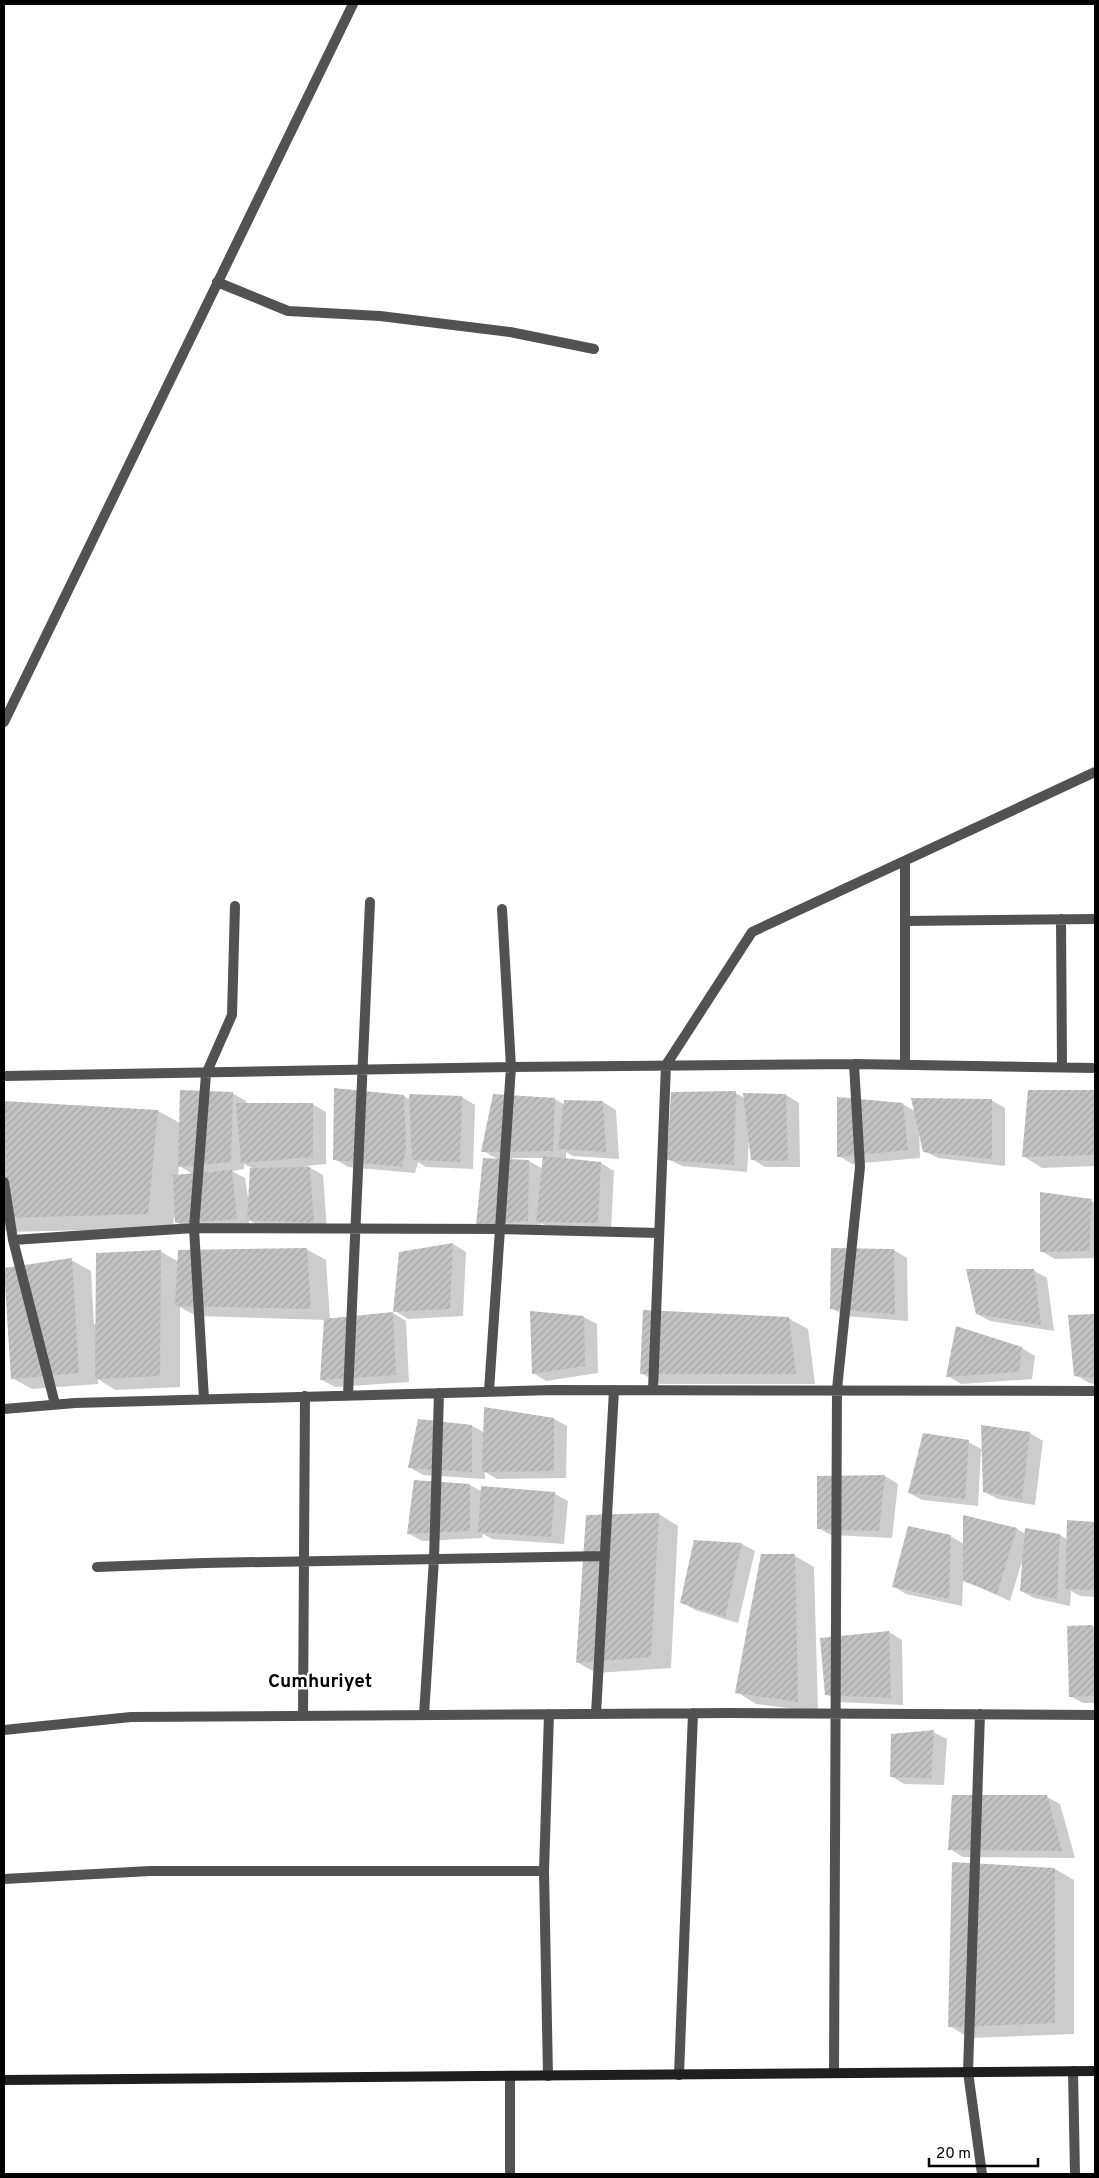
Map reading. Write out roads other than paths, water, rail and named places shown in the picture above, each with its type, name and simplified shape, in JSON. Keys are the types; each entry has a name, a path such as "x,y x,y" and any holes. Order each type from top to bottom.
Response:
{"street":[{"path":"4,722 137,452 217,282 353,4"},
{"path":"217,282 288,311 380,316 510,332 594,349"},
{"path":"653,1390 666,1065 752,932 1095,772"},
{"path":"905,861 905,1065"},
{"path":"348,1395 370,902"},
{"path":"204,1399 194,1228 206,1074 232,1015 235,906"},
{"path":"490,1391 511,1066 502,909"},
{"path":"1061,919 1062,1067"},
{"path":"905,921 1095,919"},
{"path":"834,2073 837,1389 860,1167 854,1064"},
{"path":"4,1076 206,1074 511,1066 854,1064 1095,1068"},
{"path":"4,1182 13,1240 55,1404"},
{"path":"13,1240 194,1228 500,1229 659,1234"},
{"path":"4,1409 55,1404 490,1391 837,1389 1095,1391"},
{"path":"596,1714 614,1390"},
{"path":"424,1715 434,1559 439,1393"},
{"path":"303,1716 302,1561 305,1396"},
{"path":"97,1567 302,1561 605,1556"},
{"path":"679,2075 693,1713"},
{"path":"4,1730 131,1717 693,1713 1095,1715"},
{"path":"548,2076 544,1871 549,1714"},
{"path":"980,1714 968,2072 982,2174"},
{"path":"4,1879 150,1871 544,1871"},
{"path":"1073,2071 1075,2174"},
{"path":"4,2080 1095,2071"},
{"path":"510,2076 510,2174"}],"district":[{"name":"Cumhuriyet","path":"320,1680"}]}
